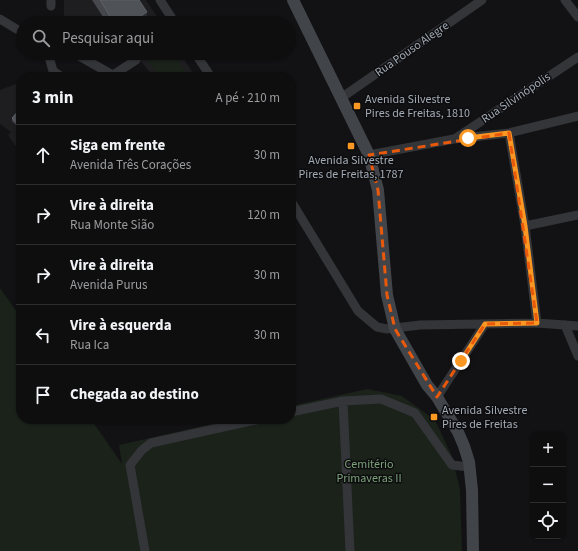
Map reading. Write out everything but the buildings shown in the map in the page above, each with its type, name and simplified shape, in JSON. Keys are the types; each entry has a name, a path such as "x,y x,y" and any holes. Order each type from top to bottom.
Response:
{"main road":[{"path":"293,0 369,155 378,190 387,295 395,329 426,385 437,397 458,432 464,446 469,467 473,551"}],"street":[{"path":"160,0 170,16"},
{"name":"Rua Pouso Alegre","path":"341,98 482,0"},
{"path":"565,0 578,17"},
{"path":"0,20 16,29"},
{"name":"Rua Silvinópolis","path":"454,140 578,57"},
{"path":"50,60 54,72"},
{"path":"86,60 107,72"},
{"path":"120,72 136,60"},
{"path":"200,60 208,72"},
{"path":"369,155 454,140 509,133 578,116"},
{"path":"509,133 525,226 537,323"},
{"path":"296,209 358,311 377,327 395,329 420,325 537,323 578,326"},
{"path":"525,226 578,215"},
{"path":"437,397 485,324"},
{"path":"566,325 578,356"},
{"path":"296,411 343,401 381,399 415,413 452,466 469,467"},
{"path":"343,401 350,551"},
{"path":"145,551 130,465 142,450 151,443 237,424"}],"highlighted area":[{"path":"509,133 537,323 485,324 437,397 395,329 387,295 378,190 369,155"}],"shaded area":[{"path":"64,0 146,0 156,16 64,16"},
{"path":"140,60 185,60 192,72 150,72"},
{"path":"16,84 16,147 8,135 11,132 0,124 0,90"}],"green space":[{"path":"148,60 178,60 186,72 156,72"},
{"name":"Cemitério Primaveras II","path":"0,288 16,311 16,424 94,424 122,464 119,445 212,424 296,424 296,405 367,389 402,396 435,420 452,456 460,489 462,551 0,551"}],"place":[{"name":"Avenida Silvestre Pires de Freitas, 1810","path":"357,106"},
{"name":"Avenida Silvestre Pires de Freitas, 1787","path":"351,146"},
{"name":"Avenida Silvestre Pires de Freitas","path":"434,417"}],"route":[{"path":"461,361 485,324 537,323 525,226 509,133 468,138"}]}
